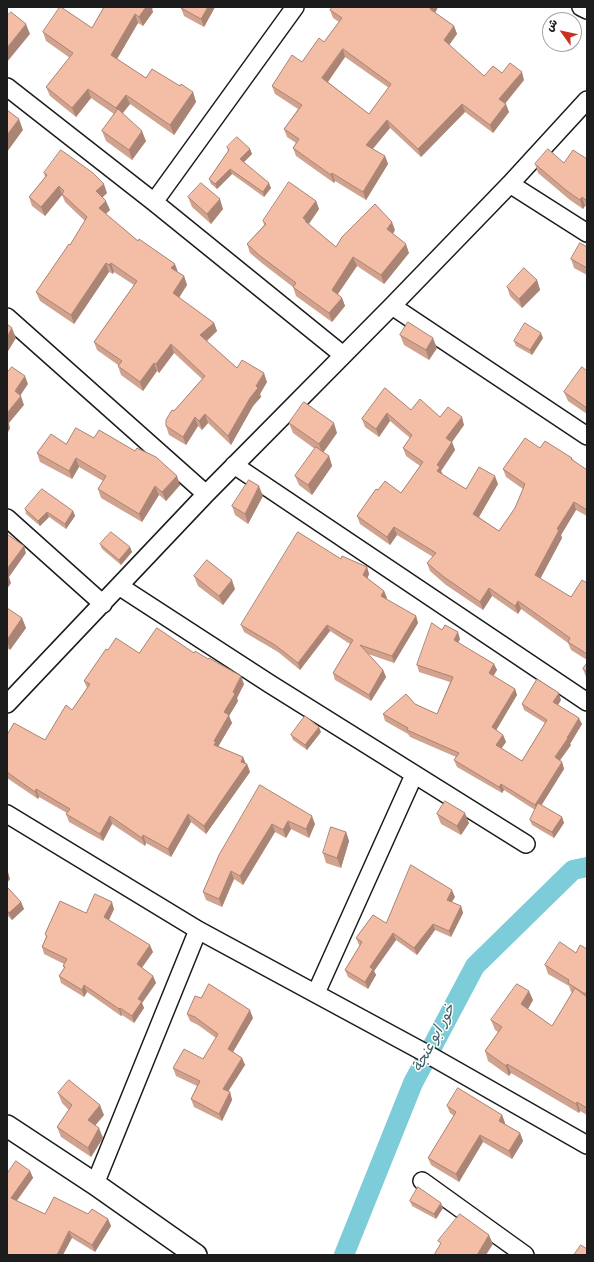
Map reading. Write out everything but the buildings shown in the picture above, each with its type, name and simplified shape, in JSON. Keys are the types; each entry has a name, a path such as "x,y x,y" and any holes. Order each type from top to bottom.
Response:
{"street":[{"path":"154,202 295,7"},
{"path":"581,7 587,10"},
{"path":"7,87 154,202 343,355"},
{"path":"7,704 234,465 392,306 510,184 587,100"},
{"path":"510,184 587,233"},
{"path":"392,306 587,436"},
{"path":"7,317 206,494"},
{"path":"234,465 587,702"},
{"path":"7,518 103,604"},
{"path":"119,586 270,684 526,844"},
{"path":"316,993 414,775"},
{"path":"7,814 198,930 316,993 587,1145"},
{"path":"95,1184 198,930"},
{"path":"9,1132 95,1184 196,1255"},
{"path":"422,1182 506,1249 525,1255"}],"waterway":[{"name":"خور ابو عنجة","path":"344,1255 413,1083 475,966 573,870 587,867"}]}
